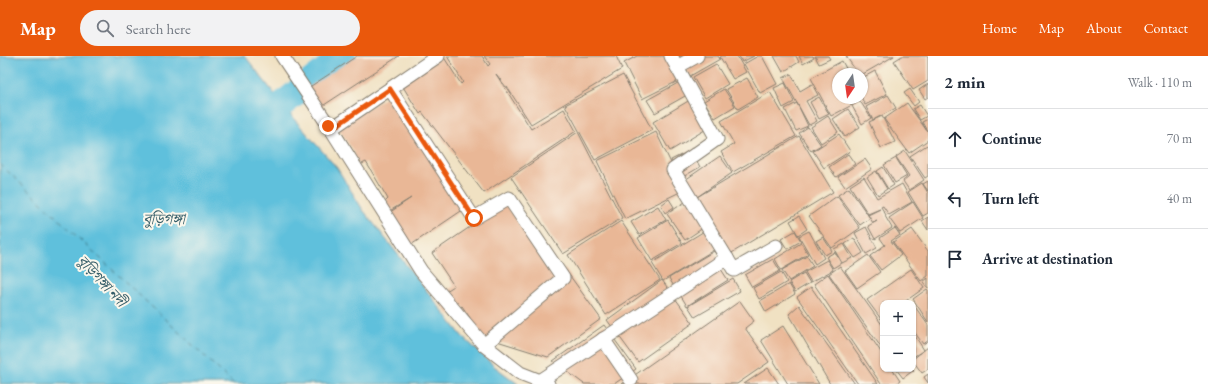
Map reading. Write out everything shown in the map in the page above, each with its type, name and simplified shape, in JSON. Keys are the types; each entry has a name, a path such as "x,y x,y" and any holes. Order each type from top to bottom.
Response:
{"street":[{"path":"282,56 421,271 484,345 520,373 544,382 603,339 727,258"},
{"path":"330,130 438,56"},
{"path":"697,56 674,61 717,139 673,170 734,270 776,246"},
{"path":"390,89 474,218 508,198 563,278 484,345"},
{"path":"603,339 631,380"}],"water":[{"name":"বুড়িগঙ্গা","path":"0,56 245,56 294,119 337,168 363,210 462,336 494,366 518,384 0,384"}],"building":[{"path":"357,56 399,56 321,107 308,88"},
{"path":"443,56 461,84 463,82 447,56 482,56 488,66 490,64 484,56 616,56 622,69 531,124 507,87 496,74 531,129 564,109 576,131 484,193 422,112 420,114 400,82"},
{"path":"637,56 673,56 684,78 642,99 624,63"},
{"path":"679,56 718,56 720,59 690,76"},
{"path":"737,56 746,72 733,79 720,57"},
{"path":"739,56 754,56 742,62"},
{"path":"758,56 762,56 777,84 760,93 744,64"},
{"path":"774,56 796,56 799,62 783,72"},
{"path":"799,56 813,56 814,58 803,64"},
{"path":"815,56 828,56 830,59 819,64"},
{"path":"846,56 894,56 868,71 868,68 854,68"},
{"path":"902,56 928,56 928,81 913,90 894,61"},
{"path":"842,61 846,68 832,68 832,104 852,105 831,116 811,78"},
{"path":"716,64 728,84 705,98 693,77"},
{"path":"875,71 887,94 868,104 868,75"},
{"path":"791,74 800,91 812,84 818,95 806,101 817,121 809,125 783,78"},
{"path":"623,75 652,130 595,160 565,105"},
{"path":"687,78 694,91 655,113 647,100"},
{"path":"747,78 758,97 738,109 726,89"},
{"path":"785,83 794,102 783,108 774,88"},
{"path":"928,84 928,97 925,99 919,90"},
{"path":"724,89 735,106 715,118 704,101"},
{"path":"910,89 919,102 914,106 904,93"},
{"path":"770,92 796,136 733,172 721,152 734,144 721,121"},
{"path":"393,93 410,121 405,124 445,175 467,207 405,249 383,217 411,198 388,212 381,206 388,199 366,162 360,165 353,155 355,154 338,127"},
{"path":"888,95 896,108 873,120 866,107"},
{"path":"695,97 713,125 670,151 653,122"},
{"path":"819,97 829,114 819,119 810,102"},
{"path":"797,103 808,126 796,131 785,109"},
{"path":"907,103 927,131 922,122 928,119 928,140 909,153 884,119"},
{"path":"855,104 862,104 871,118 862,124 852,106"},
{"path":"920,105 927,116 920,120 913,109"},
{"path":"848,109 860,127 845,137 833,119"},
{"path":"828,116 838,132 821,143 811,127"},
{"path":"882,116 895,142 881,148 869,122"},
{"path":"808,127 821,145 811,151 799,133"},
{"path":"578,132 622,218 563,254 511,177"},
{"path":"656,132 684,190 625,219 597,161"},
{"path":"839,134 850,151 824,168 813,151"},
{"path":"799,136 833,192 730,254 682,182 720,156 732,173 697,197"},
{"path":"927,145 928,176 925,178 910,156"},
{"path":"691,150 700,167 681,178 671,160"},
{"path":"905,151 924,180 909,190 903,181 909,176 896,157"},
{"path":"848,154 855,164 836,177 829,167"},
{"path":"896,158 907,176 895,183 884,165"},
{"path":"865,159 872,169 845,187 838,177"},
{"path":"883,167 894,185 888,189 877,171"},
{"path":"876,171 887,189 878,195 867,177"},
{"path":"864,177 877,198 902,184 912,202 889,215 883,206 881,207 892,228 875,239 868,226 877,221 873,223 868,215 880,209 868,214 850,186"},
{"path":"928,181 928,191 923,184"},
{"path":"922,183 928,193 928,213 923,216 908,192"},
{"path":"849,188 870,218 860,225 838,195"},
{"path":"837,196 860,228 832,248 809,216"},
{"path":"691,198 709,224 685,240 667,214"},
{"path":"669,199 674,207 665,213 661,205"},
{"path":"913,202 923,218 900,233 889,218"},
{"path":"505,203 555,276 565,269 601,319 548,357 497,341 485,340 462,306 449,315 437,297 454,286 432,253"},
{"path":"658,206 666,220 639,235 631,222"},
{"path":"799,216 807,229 798,235 790,221"},
{"path":"928,217 928,230 922,221"},
{"path":"668,220 682,243 652,261 638,238"},
{"path":"621,221 660,280 606,315 568,255"},
{"path":"711,227 722,245 663,281 652,263"},
{"path":"866,227 877,248 866,254 855,233"},
{"path":"895,228 900,235 891,241 901,255 881,270 870,256 885,245 880,238"},
{"path":"912,229 928,251 928,276 921,281 893,242"},
{"path":"795,231 801,241 787,249 781,239"},
{"path":"809,231 824,258 815,264 799,236"},
{"path":"823,237 832,251 825,255 816,241"},
{"path":"854,238 863,253 855,258 845,244"},
{"path":"801,243 808,254 781,270 775,259"},
{"path":"844,244 852,258 842,263 834,249"},
{"path":"714,251 721,263 676,290 669,278"},
{"path":"835,252 841,263 833,268 826,257"},
{"path":"868,255 880,272 857,288 845,271"},
{"path":"807,256 813,266 789,281 782,270"},
{"path":"773,259 780,271 752,287 745,275"},
{"path":"827,260 833,270 811,282 805,272"},
{"path":"719,266 728,280 687,306 678,291"},
{"path":"840,266 880,322 880,346 829,274"},
{"path":"911,269 924,288 907,300 880,300 880,318 867,300"},
{"path":"781,272 787,282 759,299 753,288"},
{"path":"804,273 810,283 795,292 789,282"},
{"path":"828,274 880,351 880,372 894,372 900,381 896,384 881,384 814,284"},
{"path":"928,278 928,288 923,282"},
{"path":"733,279 740,291 695,317 688,306"},
{"path":"662,280 693,323 638,362 607,320"},
{"path":"789,284 795,294 766,312 760,301"},
{"path":"811,287 878,384 858,384 797,297"},
{"path":"927,289 928,290 928,322 916,304 916,300 913,299"},
{"path":"740,301 754,321 745,328 769,362 737,384 622,384"},
{"path":"799,305 855,384 830,384 789,314"},
{"path":"916,308 928,325 928,341 923,344 916,334"},
{"path":"604,325 636,369 614,384 584,384 553,361"},
{"path":"783,326 819,384 788,384 761,340"},
{"path":"916,338 924,350 916,355"},
{"path":"928,347 928,369 922,373 916,365 916,357"},
{"path":"768,368 779,384 744,384"},
{"path":"898,372 911,372 903,378"},
{"path":"928,374 928,383 924,377"}],"waterway":[{"path":"255,126 343,56"}],"ferry route":[{"path":"0,164 234,384"}],"route":[{"path":"328,126 330,130 390,89 474,218"}],"water label":[{"name":"বুড়িগঙ্গা নদী","path":"102,281"}]}
